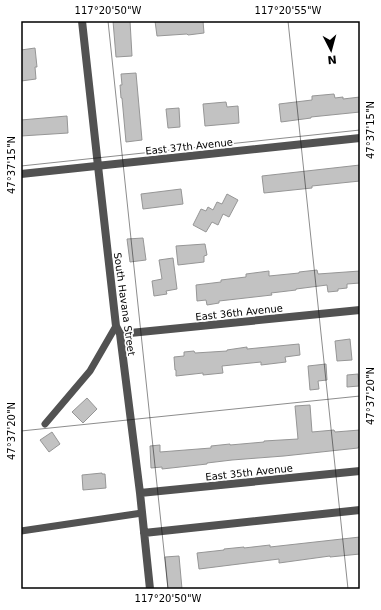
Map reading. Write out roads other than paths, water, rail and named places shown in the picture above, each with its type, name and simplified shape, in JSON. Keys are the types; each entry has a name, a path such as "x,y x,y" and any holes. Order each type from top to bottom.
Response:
{"street":[{"name":"South Havana Street","path":"82,21 118,330 140,493 150,589"},
{"name":"East 37th Avenue","path":"21,174 360,138"},
{"name":"East 36th Avenue","path":"118,330 360,310"},
{"name":"East 35th Avenue","path":"140,493 360,471"},
{"path":"144,533 360,510"}],"lane":[{"path":"45,424 90,371 118,330"},
{"path":"21,531 142,513"}]}
